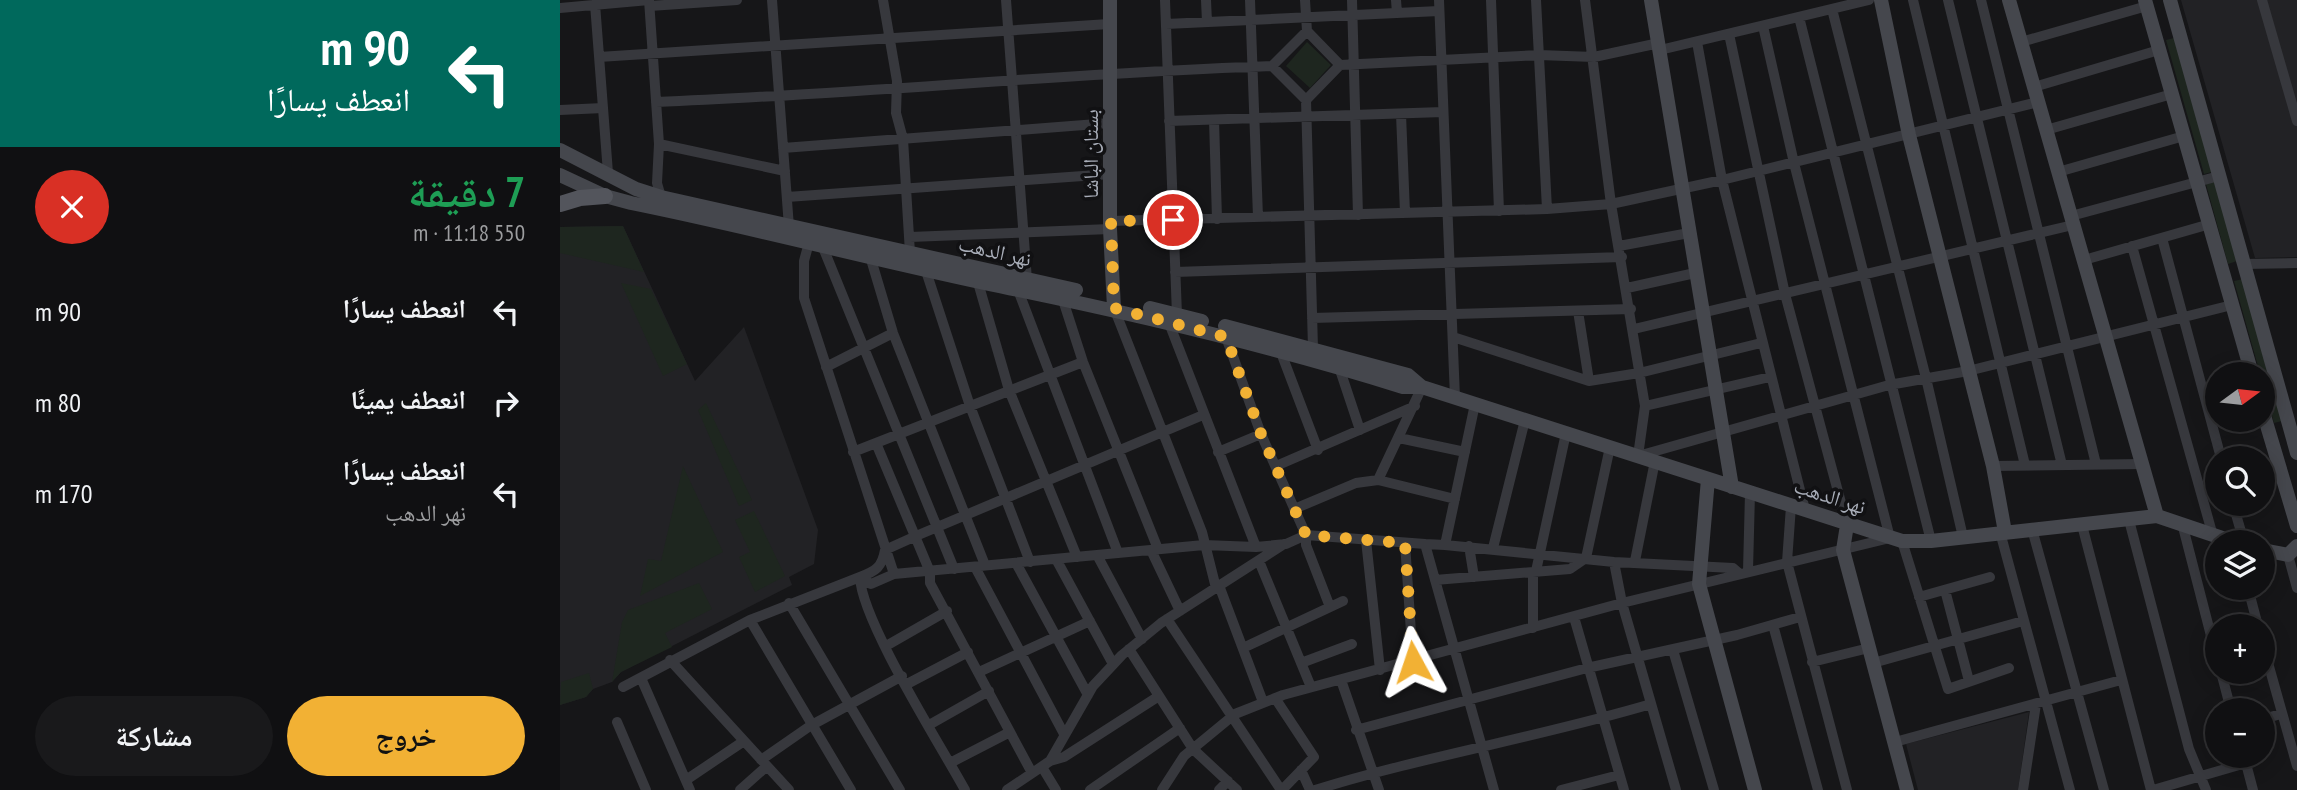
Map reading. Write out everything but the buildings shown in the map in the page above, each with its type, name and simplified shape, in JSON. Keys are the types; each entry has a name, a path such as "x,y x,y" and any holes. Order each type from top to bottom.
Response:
{"main road":[{"path":"560,204 580,198 605,196"}],"street":[{"path":"560,8 595,4 737,0"},
{"path":"772,0 789,227"},
{"path":"883,0 897,81 895,88 903,139 910,253"},
{"path":"1006,0 1023,230 1022,285 1051,375 1118,553"},
{"name":"بستان الباشا","path":"1110,0 1113,303"},
{"path":"1164,0 1175,272 1173,319 1203,415 1256,547"},
{"path":"1206,0 1207,22"},
{"path":"1250,0 1258,217"},
{"path":"1305,0 1307,31 1340,65"},
{"path":"1352,0 1358,215"},
{"path":"1396,0 1397,12"},
{"path":"1491,0 1499,211"},
{"path":"1536,0 1547,209"},
{"path":"1585,0 1611,204 1628,288 1645,406 1638,456 1889,385 1968,371 2033,353 2106,339 2232,305"},
{"path":"1651,0 1732,487"},
{"path":"1313,348 1306,100 1340,65 1539,55 1594,57 1697,41 1869,0"},
{"path":"1881,0 1938,257 1993,466 2003,532 2040,703 2070,790"},
{"path":"1913,0 1976,248 2025,465"},
{"path":"1948,0 2062,465"},
{"path":"1981,0 2096,464"},
{"path":"2009,0 2157,516 2205,534"},
{"path":"2170,0 2297,453"},
{"path":"2262,0 2297,121"},
{"path":"649,2 659,144 657,183 661,197"},
{"path":"2021,43 2146,3 2249,362"},
{"path":"595,4 608,173"},
{"path":"1166,24 1397,12 1439,5 1455,398"},
{"path":"1832,9 1926,378 1963,537"},
{"path":"1799,17 1889,385 1931,541"},
{"path":"599,57 653,56 888,36 1110,24"},
{"path":"1763,26 1794,163 1853,395 1896,539 1919,597 1948,689 2009,668"},
{"path":"656,102 779,97 1167,69 1272,66 1307,31"},
{"path":"1729,34 1756,172 1785,294 1813,407 1847,525 1843,550 1907,790"},
{"path":"2034,87 2158,45 2179,34"},
{"path":"1697,41 1722,180 1780,416 1798,508 1787,562 1847,790"},
{"path":"1272,66 1306,100"},
{"path":"2046,130 2172,94"},
{"path":"910,237 1173,220 1499,211 1611,204 1945,127 2038,102"},
{"path":"560,110 603,108"},
{"path":"1170,121 1443,112"},
{"path":"1401,114 1405,213"},
{"path":"1214,120 1217,219"},
{"path":"783,148 1110,123"},
{"path":"2058,172 2184,136"},
{"path":"659,144 785,171"},
{"name":"نهر الدهب","path":"560,150 636,189 789,227 814,240 910,253 1062,297 1113,303"},
{"path":"787,197 1111,174"},
{"name":"نهر الدهب","path":"560,175 605,196 814,240 870,256 976,279 1113,303 1173,319 1313,348 1408,375 1422,387"},
{"path":"1634,329 1751,304 2006,242 2219,176"},
{"path":"2084,260 2210,224"},
{"path":"1175,272 1450,263 1620,251 1689,233"},
{"path":"2162,238 2218,446"},
{"path":"814,240 939,527 954,569"},
{"path":"814,240 804,261 804,298 894,573"},
{"path":"2132,246 2211,530"},
{"path":"870,256 893,333 966,516 980,566 1021,653 1065,734"},
{"path":"2225,277 2245,267 2297,263"},
{"path":"925,268 970,406 1030,562"},
{"path":"1628,288 1695,273"},
{"path":"976,279 1009,390 1077,557"},
{"path":"1062,297 1083,362 1180,611"},
{"path":"1113,303 1263,702"},
{"path":"1312,318 1631,309"},
{"path":"1578,311 1589,381"},
{"name":"نهر الدهب","path":"1173,319 1226,337 1280,350 1403,387 1422,387 1896,539 1931,541 2157,516"},
{"path":"826,367 893,333"},
{"path":"1226,337 1261,434 1306,535 1306,545 1330,607"},
{"path":"1453,337 1589,381 1639,373 1761,343"},
{"path":"1280,350 1318,450"},
{"path":"853,452 1083,362"},
{"path":"1339,367 1360,430"},
{"path":"1645,406 1770,377"},
{"path":"1378,480 1422,387"},
{"path":"1445,545 1475,404"},
{"path":"1276,466 1415,406"},
{"path":"886,550 1203,415"},
{"path":"1493,548 1525,420"},
{"path":"2269,435 2290,430"},
{"path":"2268,432 2297,526"},
{"path":"1534,628 1534,572 1566,433"},
{"path":"1218,452 1261,434"},
{"path":"1399,438 1465,452"},
{"path":"876,443 930,572 930,583 1032,773"},
{"path":"1435,580 1570,569 1586,558 1610,447"},
{"path":"1635,561 1655,461"},
{"path":"1993,466 2142,464"},
{"path":"1707,479 1699,584 1755,790"},
{"path":"1294,509 1356,483 1378,480 1455,499"},
{"path":"1744,573 1750,493"},
{"path":"2129,520 2189,749 2206,790"},
{"path":"2082,525 2152,790 2202,777 2224,768"},
{"path":"2183,527 2205,614"},
{"path":"2032,529 2104,790"},
{"path":"1046,764 1088,695 1129,649 1167,619 1286,544 1306,535 1493,548 1614,562 1701,565 1733,568 1744,573"},
{"path":"1162,790 1184,756 1232,716 1263,702 1622,603 1787,562 1896,539"},
{"path":"1366,540 1380,670"},
{"path":"1405,543 1413,662"},
{"path":"860,577 872,584 894,573 930,572 1204,545 1256,547 1286,544"},
{"path":"1425,544 1494,790"},
{"path":"1469,546 1474,576"},
{"path":"623,687 750,620 876,571 883,563 886,550"},
{"path":"2275,550 2293,550 2297,588"},
{"path":"1097,555 1142,639"},
{"path":"1056,559 1113,664"},
{"path":"1259,561 1311,687"},
{"path":"1614,562 1622,603 1676,790"},
{"path":"1016,563 1088,695"},
{"path":"860,577 860,588 886,646 965,790"},
{"path":"1919,597 1990,578"},
{"path":"1945,590 1969,681"},
{"path":"1243,648 1343,601"},
{"path":"789,603 900,790"},
{"path":"886,646 947,611"},
{"path":"1574,617 1624,790"},
{"path":"1356,730 1587,668 1714,641 1800,617"},
{"path":"1167,619 1282,790 1314,757 1275,698"},
{"path":"750,620 810,726 851,790"},
{"path":"979,672 1090,621"},
{"path":"1873,663 2023,621"},
{"path":"1773,625 1818,790"},
{"path":"1301,663 1352,645"},
{"path":"1812,662 1869,648"},
{"path":"1129,649 1193,749 1237,790"},
{"path":"1674,650 1714,790"},
{"path":"740,790 764,763 810,726 849,705 968,652"},
{"path":"670,660 789,790"},
{"path":"641,678 688,785 744,741"},
{"path":"1340,680 1379,790"},
{"path":"1895,743 2121,680"},
{"path":"2273,684 2297,766"},
{"path":"929,725 989,691"},
{"path":"1007,790 1159,696"},
{"path":"2023,790 2040,703"},
{"path":"1301,770 1313,790 1374,772 1483,748 1651,704"},
{"path":"2275,715 2281,713"},
{"path":"617,722 646,790"},
{"path":"1090,790 1180,728"},
{"path":"950,763 1010,732"},
{"path":"1046,764 1056,790"},
{"path":"2247,768 2253,790"},
{"path":"1561,790 1619,775"},
{"path":"1219,790 1228,781"}],"shaded area":[{"path":"2181,0 2297,0 2297,257 2255,258"},
{"path":"2174,38 2212,172 2204,174 2166,40"},
{"path":"1307,42 1331,65 1310,88 1286,66"},
{"path":"2215,181 2237,261 2228,264 2206,184"},
{"path":"623,226 695,381 744,327 818,530 814,564 789,577 792,585 621,672 612,682 593,689 586,697 560,705 560,227"},
{"path":"623,226 644,272 560,253 560,227"},
{"path":"2243,279 2266,362 2257,362 2234,281"},
{"path":"621,283 651,289 687,364 663,376"},
{"path":"2275,396 2282,421 2275,423"},
{"path":"706,403 752,500 739,506 698,410"},
{"path":"683,466 723,552 640,596 648,559 661,561"},
{"path":"754,511 785,576 755,592 739,557 750,552 735,520"},
{"path":"699,583 712,609 665,633 672,647 621,672 612,682 622,622 628,610"},
{"path":"589,673 593,689 586,697 560,705 561,682"},
{"path":"2029,712 2018,790 1918,790 1906,744"}],"route":[{"path":"1173,220 1111,221 1114,308 1226,337 1261,434 1306,535 1405,543 1413,662"}]}
